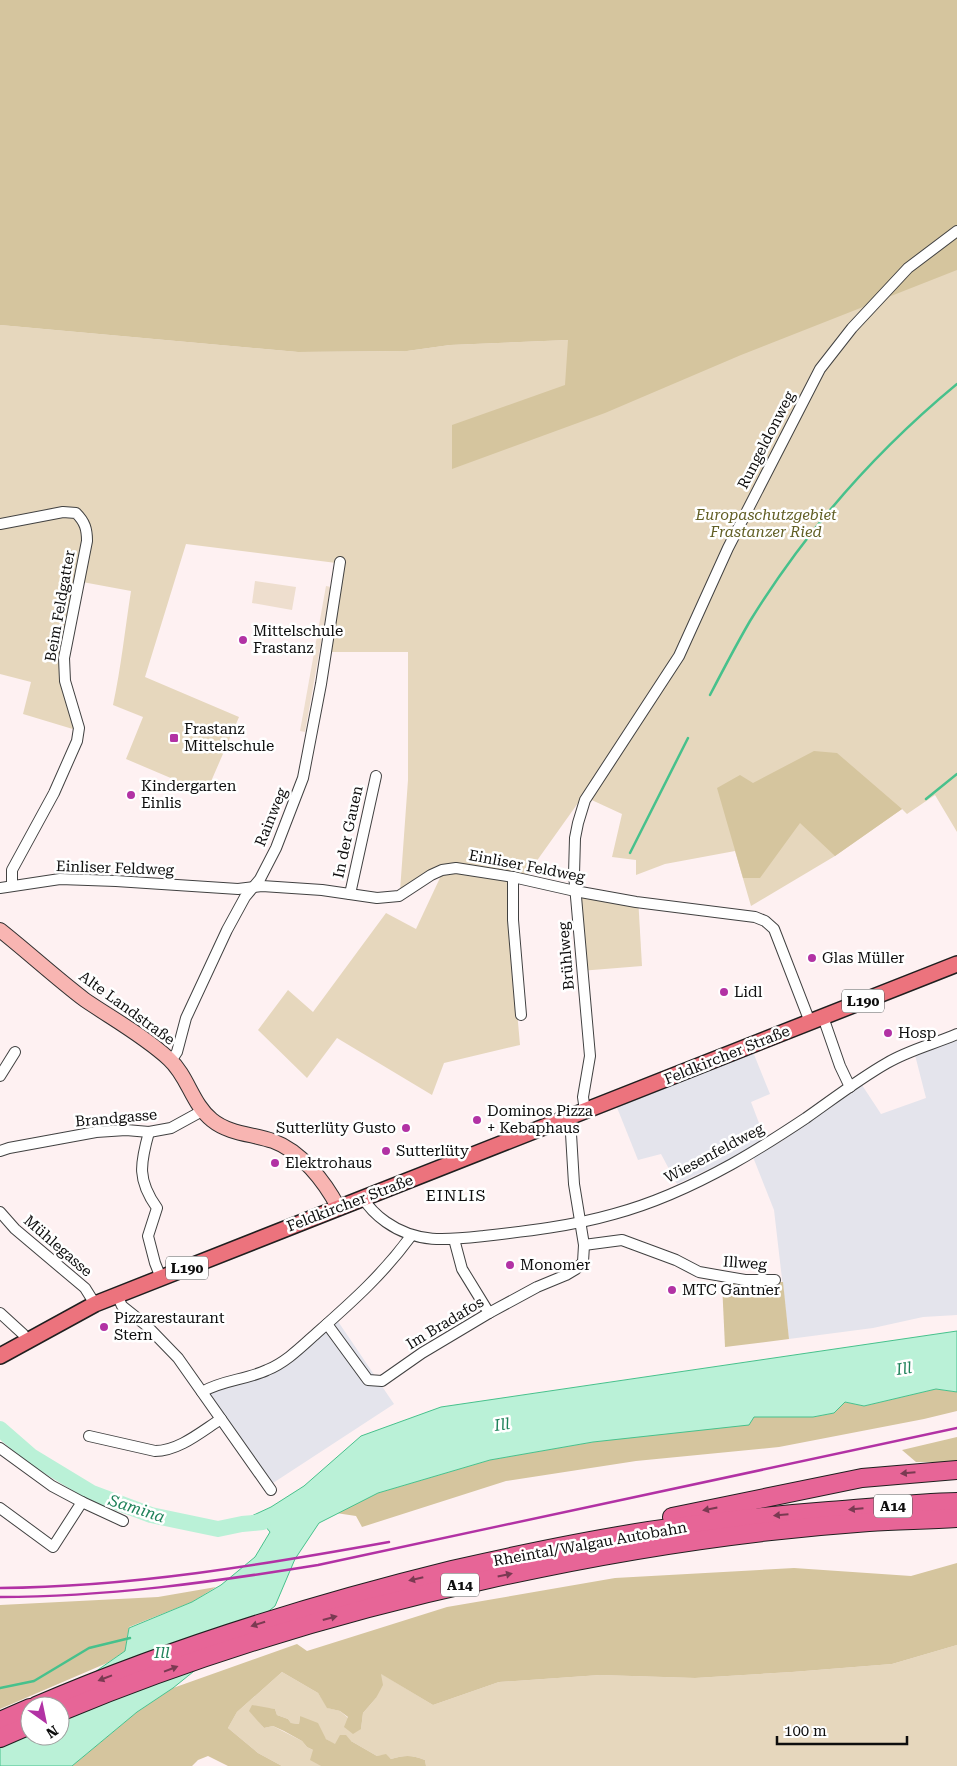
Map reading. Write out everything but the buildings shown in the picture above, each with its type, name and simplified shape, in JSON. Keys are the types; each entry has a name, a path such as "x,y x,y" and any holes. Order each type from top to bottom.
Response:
{"highway":[{"path":"596,1540 651,1521 862,1478 957,1470"},
{"name":"Rheintal/Walgau Autobahn","path":"59,1696 196,1643 321,1604 378,1588 496,1560 596,1540 675,1527 830,1511 957,1502"},
{"name":"Rheintal/Walgau Autobahn","path":"70,1708 187,1663 283,1631 407,1597 572,1560 702,1540 791,1530 869,1522 957,1518"},
{"path":"0,1721 20,1712"},
{"path":"0,1738 20,1729"}],"main road":[{"name":"Alte Landstraße","path":"0,930 83,998 171,1061 202,1111 222,1127 274,1141 294,1153 312,1170 332,1195 338,1208"},
{"name":"Feldkircher Straße","path":"0,1356 95,1304 957,964"}],"street":[{"name":"Rungeldonweg","path":"586,800 679,656 728,548 820,369 852,328 903,273 957,231"},
{"name":"Beim Feldgatter","path":"0,524 63,512 76,513 83,520 87,530 87,542 64,658 65,681 79,728 77,741 54,794 12,870 12,886"},
{"name":"Rainweg","path":"171,1061 177,1052 186,1018 227,930 252,887 260,879 276,848 303,778 321,684 340,562"},
{"name":"In der Gauen","path":"350,894 376,776"},
{"name":"Brühlweg","path":"586,800 575,838 574,891 590,1056 583,1097 586,1110"},
{"name":"Einliser Feldweg","path":"0,888 60,879 116,880 238,889 262,886 322,890 377,898 399,896 442,870 456,868 513,877 574,891 636,902 755,918 765,921 774,929 816,1019"},
{"path":"513,877 513,920 521,1014"},
{"path":"816,1019 850,1087"},
{"name":"Wiesenfeldweg","path":"363,1198 375,1214 389,1224 411,1236 425,1239 454,1239 582,1222 641,1205 672,1193 730,1165 773,1140 889,1062 957,1034"},
{"path":"0,1076 15,1052"},
{"name":"Brandgasse","path":"0,1151 96,1132 126,1130 149,1132 171,1128 202,1111"},
{"path":"570,1117 576,1204 582,1222"},
{"path":"149,1132 142,1154 142,1176 146,1193 157,1208 148,1236 161,1278"},
{"name":"Mühlegasse","path":"0,1212 15,1229 84,1287 95,1304"},
{"name":"Im Bradafos","path":"327,1324 368,1380 382,1381 422,1353 489,1313 537,1287 556,1280 576,1269 583,1262 582,1222"},
{"path":"202,1392 211,1386 268,1370 290,1356 378,1277 411,1236"},
{"path":"454,1239 462,1269 489,1313"},
{"name":"Illweg","path":"584,1245 622,1240 713,1276 745,1280 775,1280"},
{"path":"118,1295 122,1306 147,1326 178,1358 271,1490"},
{"path":"0,1313 27,1340"},
{"path":"89,1436 162,1451 179,1445 221,1419"},
{"path":"0,1448 52,1486 122,1521"},
{"path":"0,1508 52,1547 82,1502"}],"shaded area":[{"path":"0,0 957,0 957,270 741,355 605,413 452,469 452,425 565,385 568,340 450,345 407,351 298,352 0,325"},
{"path":"255,581 296,587 292,610 252,603"},
{"path":"326,586 331,587 305,732 300,731"},
{"path":"814,751 837,753 902,809 835,856 800,823 760,878 743,878 717,788 740,775 753,783"},
{"path":"957,1038 957,1315 923,1317 873,1328 789,1339 774,1210 753,1157 782,1141 862,1085 881,1114 926,1098 915,1055"},
{"path":"753,1052 770,1094 751,1102 765,1139 726,1161 677,1184 661,1154 638,1160 616,1105"},
{"path":"783,1282 789,1339 725,1347 722,1283"},
{"path":"335,1317 394,1404 273,1483 204,1388 261,1374"},
{"path":"936,1389 957,1392 957,1411 779,1447 636,1461 506,1481 362,1527 356,1516 336,1513 378,1493 490,1460 753,1417 813,1417 834,1413 845,1402 864,1406"},
{"path":"957,1437 957,1462 916,1462 902,1450"},
{"path":"957,1563 957,1645 892,1664 695,1678 600,1675 499,1682 433,1705 381,1674 383,1685 376,1698 363,1713 361,1729 353,1734 344,1727 348,1717 340,1711 327,1708 318,1693 282,1672 237,1712 228,1728 258,1753 282,1766 228,1766 208,1756 198,1760 192,1766 72,1766 137,1712 173,1688 297,1644 307,1651 447,1607 615,1578 794,1568 911,1576"},
{"path":"216,1587 192,1602 129,1627 125,1651 107,1663 30,1696 20,1696 20,1700 0,1709 0,1605 158,1597"},
{"path":"252,1705 275,1709 277,1715 288,1719 291,1723 299,1724 300,1716 318,1723 326,1739 335,1744 340,1735 346,1735 351,1741 377,1756 386,1754 391,1759 404,1756 416,1757 425,1760 426,1766 321,1766 310,1760 313,1750 302,1741 273,1726 264,1728 249,1711"}],"green space":[{"name":"Europaschutzgebiet Frastanzer Ried","path":"957,233 957,832 935,795 907,814 902,809 835,856 751,906 735,851 665,864 636,875 636,860 612,857 622,814 583,796 526,876 511,874 509,919 520,1045 444,1063 432,1095 337,1038 307,1078 258,1030 288,990 313,1012 386,913 416,929 446,865 400,891 408,780 408,652 328,652 344,564 186,544 145,677 239,717 206,793 126,759 143,717 113,705 131,591 77,581 60,678 76,730 23,714 31,682 0,674 0,325 298,352 407,351 450,345 568,340 568,342"},
{"path":"569,886 638,897 642,966 580,971"},
{"path":"957,1645 957,1766 426,1766 425,1760 416,1757 404,1756 391,1759 386,1755 377,1756 351,1741 335,1745 300,1716 299,1724 291,1723 288,1719 277,1715 275,1709 264,1708 259,1722 264,1728 273,1726 302,1741 313,1750 321,1766 282,1766 258,1753 228,1728 237,1712 282,1672 318,1693 328,1708 340,1711 361,1729 363,1713 376,1698 380,1673 433,1705 499,1682 600,1675 695,1678 892,1664"}],"water":[{"name":"Ill","path":"957,1331 957,1392 936,1389 864,1406 845,1402 834,1413 813,1417 754,1417 749,1425 593,1442 490,1460 378,1493 319,1523 295,1559 275,1606 173,1688 137,1712 72,1766 0,1766 0,1738 20,1724 20,1746 70,1746 70,1696 60,1696 125,1651 129,1628 192,1602 221,1585 255,1557 270,1532 265,1526 247,1528 242,1524 243,1520 271,1507 304,1486 361,1436 441,1407"}],"waterway":[{"path":"710,695 750,621 771,588 818,525 870,465 957,384"},
{"path":"630,853 688,738"},
{"path":"926,799 957,774"},
{"name":"Samina","path":"0,1429 31,1456 92,1493 151,1515 218,1529 263,1522"},
{"path":"0,1688 34,1681 89,1648 130,1638"}],"railway":[{"path":"0,1597 120,1591 239,1577 318,1565 957,1428"},
{"path":"0,1588 49,1587 147,1579 293,1559 389,1542"}],"place":[{"name":"Mittelschule Frastanz","path":"243,640"},
{"name":"Frastanz Mittelschule","path":"174,738"},
{"name":"Kindergarten Einlis","path":"131,795"},
{"name":"Glas Müller","path":"812,958"},
{"name":"Lidl","path":"724,992"},
{"name":"Hosp","path":"888,1033"},
{"name":"Dominos Pizza + Kebaphaus","path":"477,1120"},
{"name":"Sutterlüty Gusto","path":"406,1128"},
{"name":"Sutterlüty","path":"386,1151"},
{"name":"Elektrohaus","path":"275,1163"},
{"name":"Monomer","path":"510,1265"},
{"name":"MTC Gantner","path":"672,1290"},
{"name":"Pizzarestaurant Stern","path":"104,1327"}],"district":[{"name":"EINLIS","path":"456,1195"}]}
